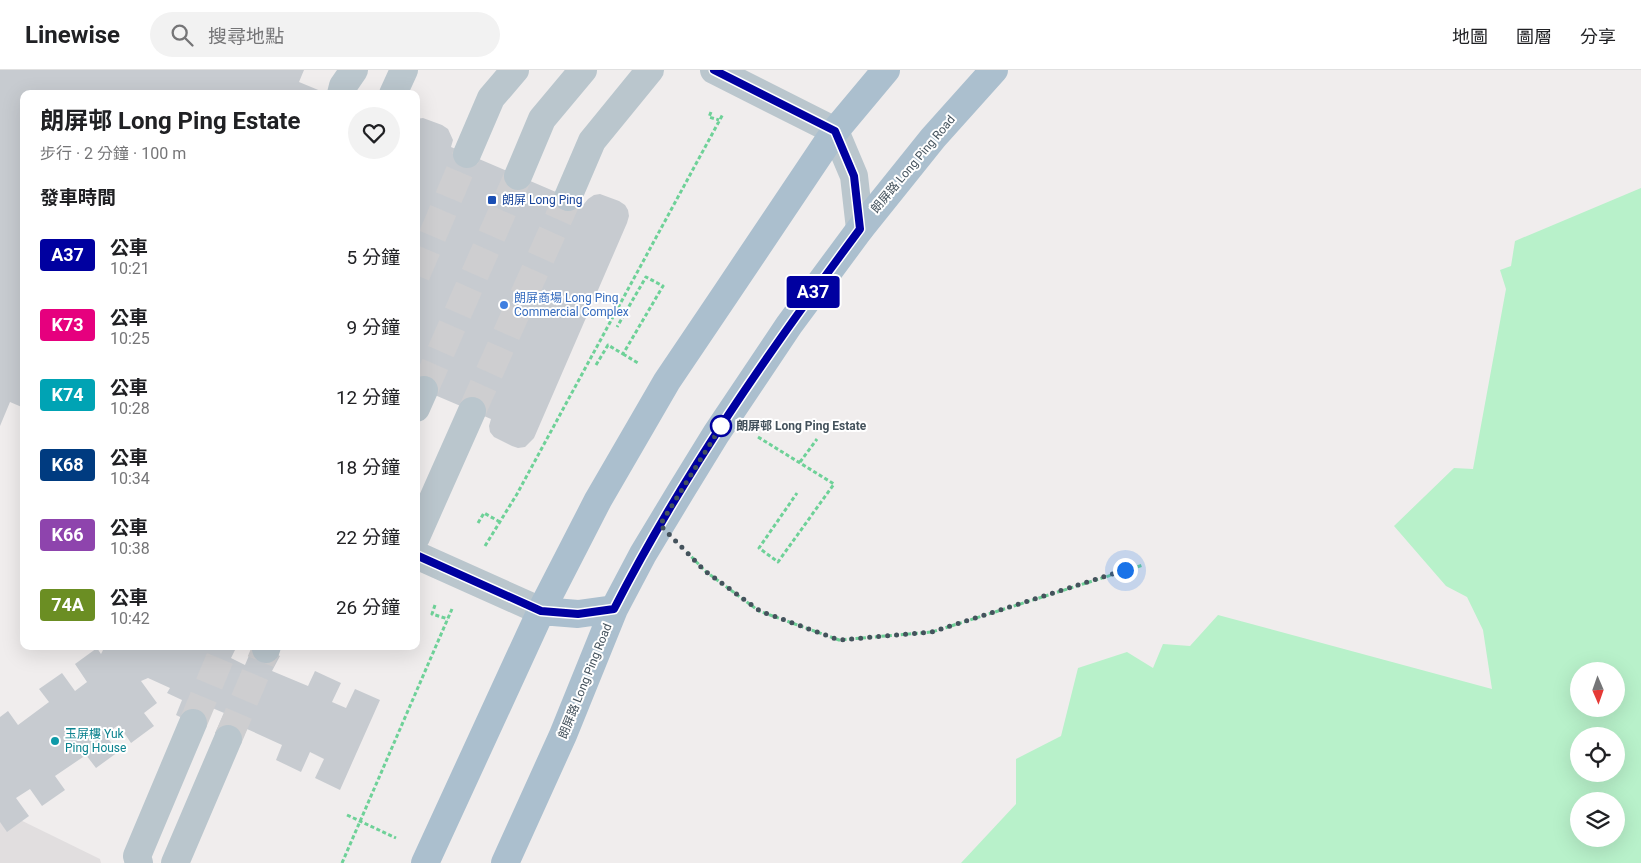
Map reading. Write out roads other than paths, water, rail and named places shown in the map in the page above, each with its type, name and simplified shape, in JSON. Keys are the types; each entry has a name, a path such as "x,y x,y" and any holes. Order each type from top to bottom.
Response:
{"main road":[{"path":"425,863 541,611 598,500 667,381 835,131 886,70"},
{"name":"朗屏路 Long Ping Road","path":"506,863 563,734 614,609 642,554 716,434 784,333 860,229 933,138 994,70"},
{"path":"541,611 578,614 614,609"}],"lane":[{"path":"342,90 354,70"},
{"path":"395,90 404,70"},
{"path":"467,154 491,98 515,70"},
{"path":"518,176 542,119 583,70"},
{"path":"568,197 592,141 650,70"},
{"path":"714,70 835,131 854,176 860,229"},
{"path":"420,529 472,411"},
{"path":"420,557 541,611"},
{"path":"139,863 137,856 193,723"},
{"path":"175,863 228,739"}],"tunnel":[{"path":"420,266 467,154"},
{"path":"424,390 518,176"},
{"path":"472,411 568,197"},
{"path":"193,723 223,650"},
{"path":"228,739 266,650"}],"place":[{"name":"朗屏 Long Ping","path":"492,200"},
{"name":"朗屏商場 Long Ping Commercial Complex","path":"504,305"},
{"name":"朗屏邨 Long Ping Estate","path":"721,426"},
{"name":"玉屏樓 Yuk Ping House","path":"55,741"}]}
